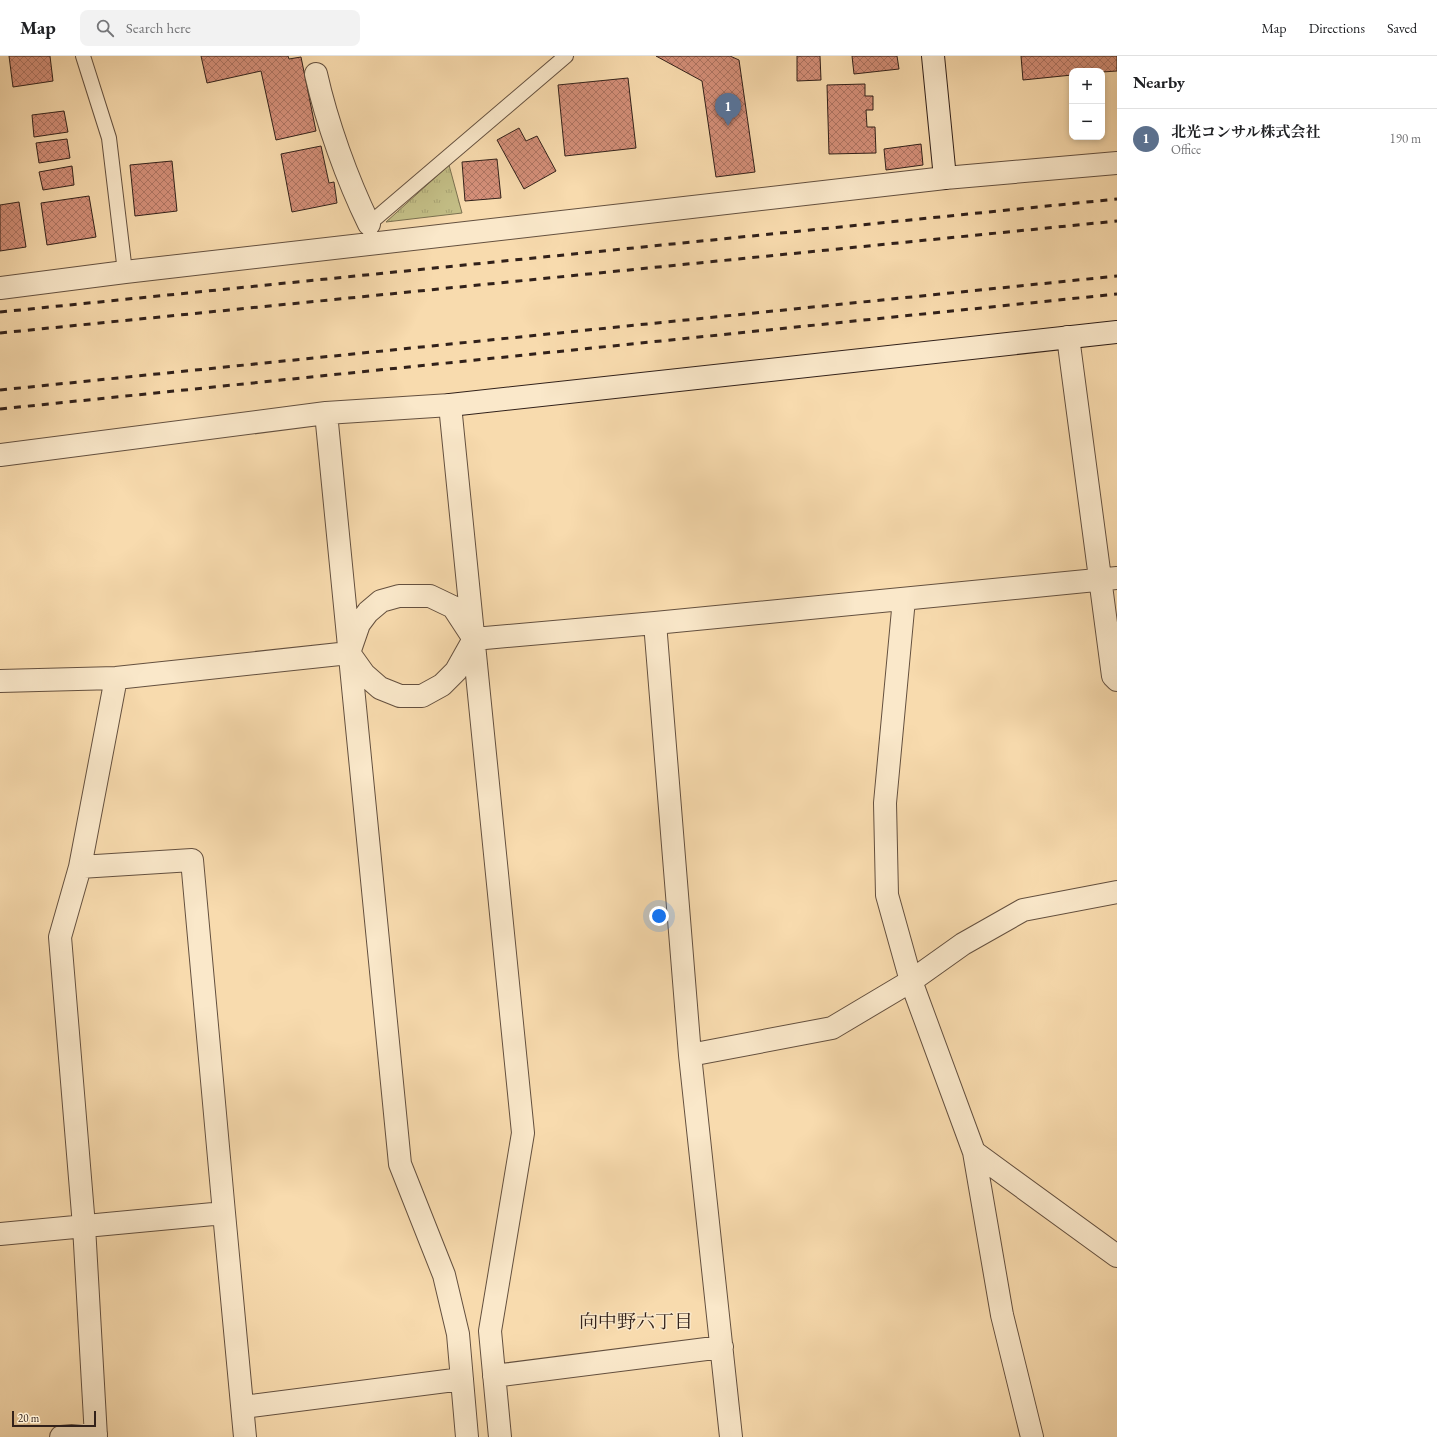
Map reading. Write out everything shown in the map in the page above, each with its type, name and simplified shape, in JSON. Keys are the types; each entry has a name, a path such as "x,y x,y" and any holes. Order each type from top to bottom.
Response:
{"street":[{"path":"933,56 945,178"},
{"path":"316,74 321,96 370,234"},
{"path":"0,288 125,272 370,234 945,178 1117,163"},
{"path":"0,455 326,414 450,405 1117,332"},
{"path":"1068,337 1109,578 1113,676 1117,680"},
{"path":"450,405 523,1134 490,1331 500,1437"},
{"path":"326,414 400,1164 444,1275 458,1334 467,1437"},
{"path":"474,639 655,623 1109,578"},
{"path":"349,653 359,624 368,612 381,601 399,596 430,596 453,607 474,639"},
{"path":"904,599 885,802 887,895 911,981 974,1152 1002,1315 1032,1437"},
{"path":"655,623 690,1055 731,1437"},
{"path":"349,653 364,674 380,688 400,696 422,696 442,685 456,672 474,639"},
{"path":"0,681 116,678 349,653"},
{"path":"61,1437 96,1435 84,1226 60,937 80,867 116,678"},
{"path":"80,867 192,860 245,1437"},
{"path":"690,1055 832,1028 911,981 963,944 1023,910 1117,892"},
{"path":"974,1152 1117,1256"},
{"path":"0,1234 224,1213"},
{"path":"494,1376 722,1348"},
{"path":"243,1407 462,1379"}],"lane":[{"path":"83,56 109,138 125,272"},
{"path":"370,234 566,56"}],"green space":[{"path":"449,165 462,213 386,222"}],"building":[{"path":"9,56 50,56 53,81 13,87"},
{"path":"201,56 288,56 289,59 301,57 316,131 276,140 261,71 207,83"},
{"path":"656,56 730,56 739,60 755,172 716,177 702,81"},
{"path":"797,56 820,56 821,80 797,81"},
{"path":"852,56 897,56 899,69 854,74"},
{"path":"1021,56 1117,56 1117,71 1105,72 1105,68 1069,68 1069,75 1023,80"},
{"path":"628,78 636,148 565,156 558,85"},
{"path":"865,84 865,96 873,96 873,110 866,110 867,127 875,127 876,153 829,154 827,85"},
{"path":"64,111 68,132 34,137 32,115"},
{"path":"519,128 526,141 537,136 556,171 524,189 497,140"},
{"path":"67,139 70,158 39,163 36,143"},
{"path":"921,144 923,165 886,170 884,149"},
{"path":"321,146 329,183 334,182 337,203 292,212 281,154"},
{"path":"497,159 501,198 465,201 462,162"},
{"path":"172,161 177,211 135,216 130,165"},
{"path":"72,166 74,185 43,190 39,172"},
{"path":"89,196 96,237 47,245 41,203"},
{"path":"19,202 26,247 0,251 0,205"}],"railway":[{"path":"0,312 1117,199"},
{"path":"0,333 1117,221"},
{"path":"0,390 1117,276"},
{"path":"0,409 1117,294"}],"place":[{"name":"北光コンサル株式会社","path":"728,126"}],"district":[{"name":"向中野六丁目","path":"636,1321"}]}
